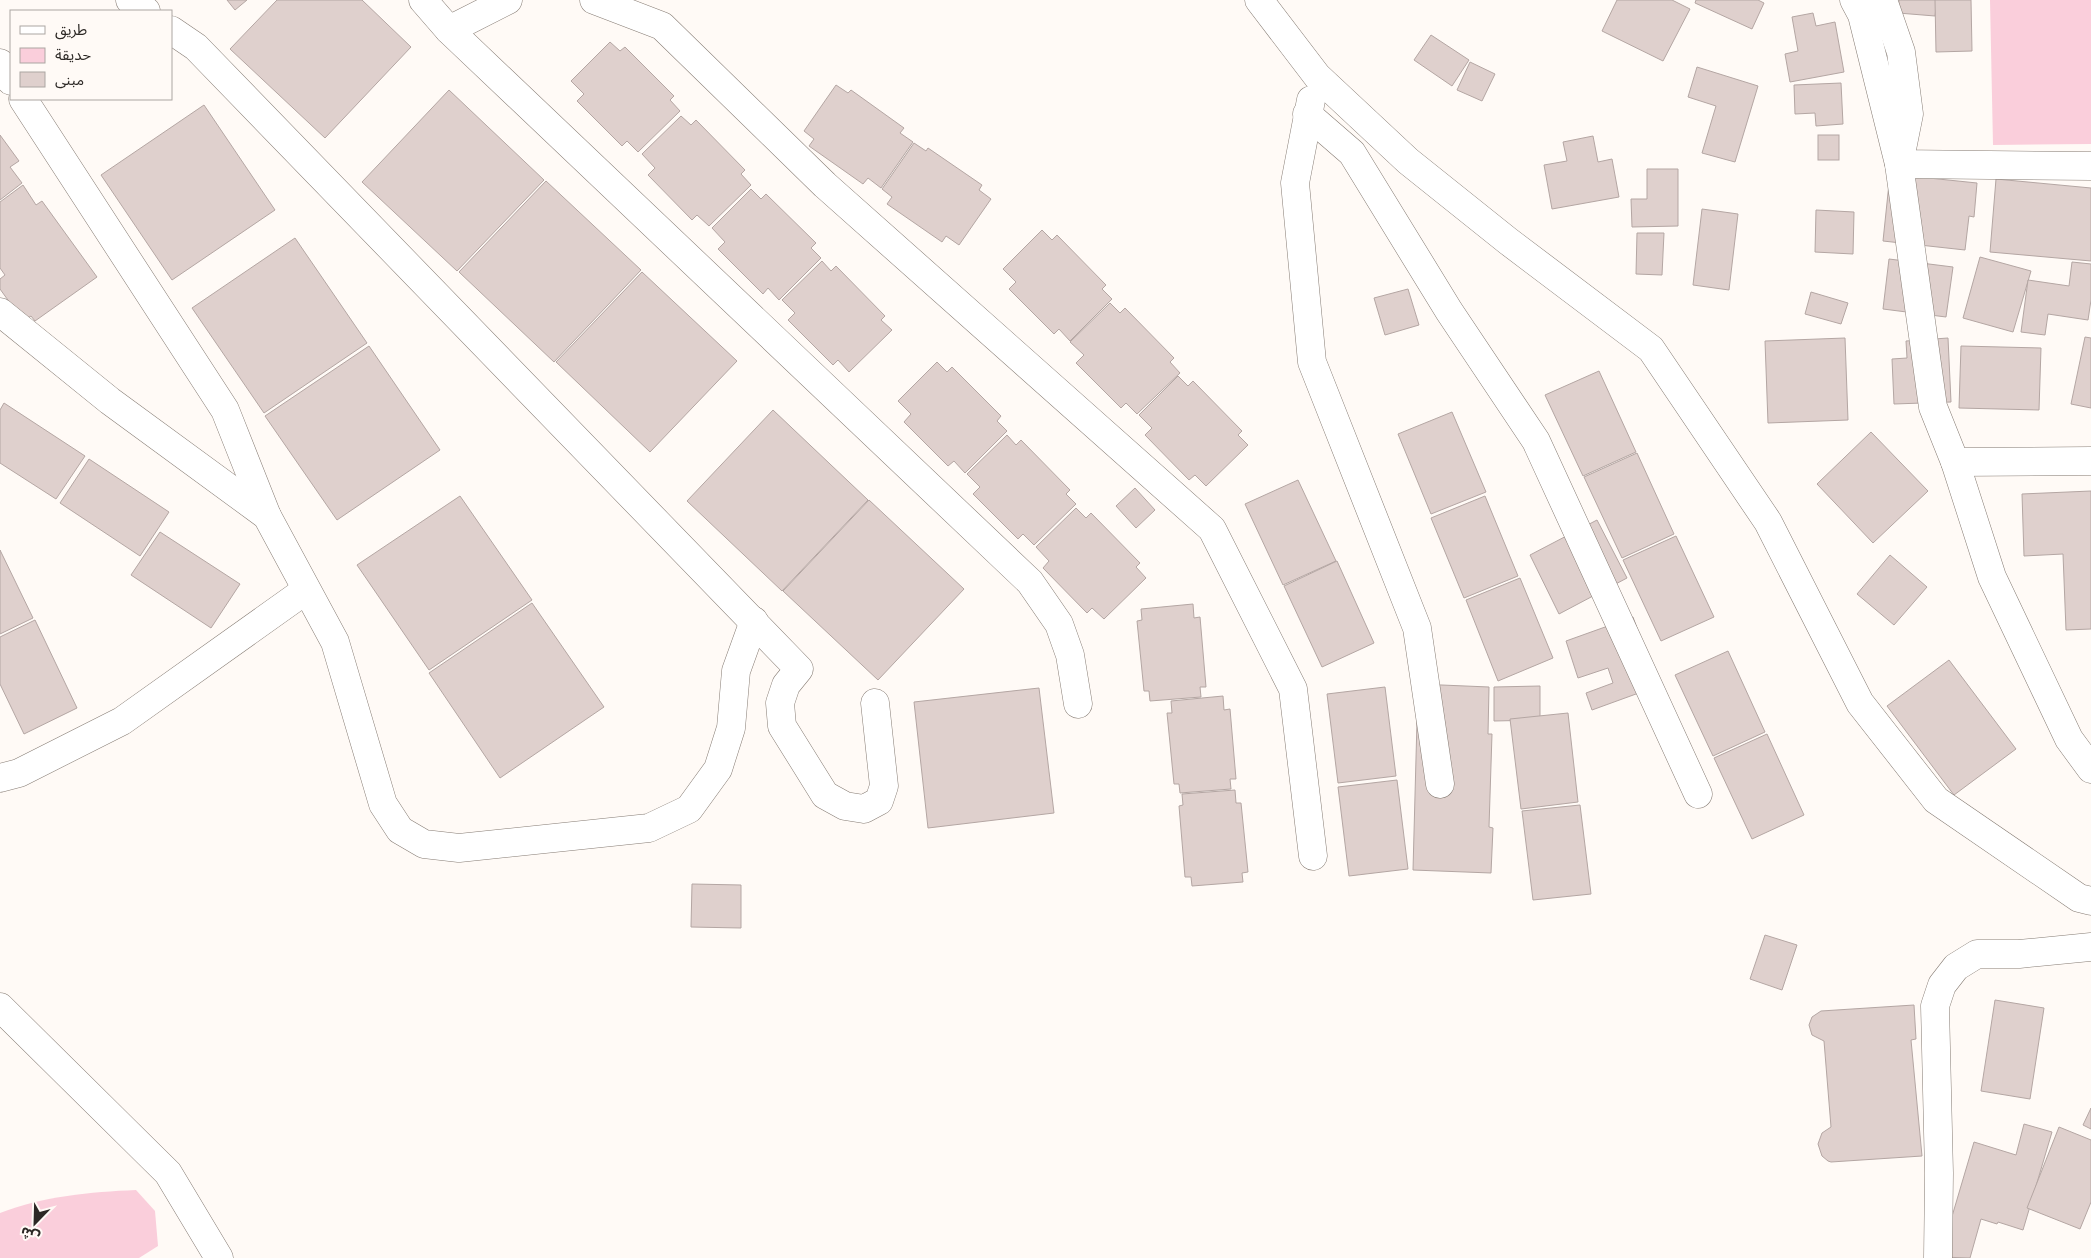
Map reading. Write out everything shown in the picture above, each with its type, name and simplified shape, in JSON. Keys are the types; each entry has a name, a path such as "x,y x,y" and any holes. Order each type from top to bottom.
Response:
{"street":[{"path":"130,0 145,10"},
{"path":"423,0 449,30 1030,582 1059,624 1070,655 1078,704"},
{"path":"449,30 508,0"},
{"path":"594,0 662,26 825,185 1212,529 1293,690 1313,856"},
{"path":"1259,0 1317,76 1408,161 1508,241 1651,349 1768,522 1860,703 1924,785 1936,800 2079,898 2091,902"},
{"path":"1854,0 1862,15 1899,164 1933,406 1955,462 1992,577 2069,739 2091,769"},
{"path":"1883,0 1901,52 1909,114 1899,164"},
{"path":"172,31 196,47 754,620 799,669 786,685 780,703 782,726 825,795 845,806 864,809 879,801 884,786 875,703"},
{"path":"0,63 10,78"},
{"path":"1317,76 1307,114 1295,183 1312,362 1417,628 1440,784"},
{"path":"24,100 226,410 267,516 335,642 384,804 400,830 424,844 458,848 649,828 689,809 718,769 731,728 736,671 754,620"},
{"path":"1307,114 1352,153 1449,311 1536,440 1698,794"},
{"path":"1899,164 2091,166"},
{"path":"0,312 110,400 267,516"},
{"path":"1955,462 2091,460"},
{"path":"0,778 19,773 122,721 306,590"},
{"path":"1938,1258 1939,1174 1935,1006 1942,986 1956,967 1977,954 2019,954 2091,947"},
{"path":"0,1007 168,1173 219,1258"}],"green space":[{"path":"1990,0 2091,0 2091,144 1993,145"},
{"path":"136,1190 155,1211 158,1246 139,1258 0,1258 0,1213 17,1207 67,1196"}],"building":[{"path":"227,0 247,0 235,10"},
{"path":"277,0 362,0 411,47 325,138 230,49"},
{"path":"1617,0 1672,0 1690,9 1663,61 1602,31"},
{"path":"1696,0 1758,0 1764,3 1752,29 1695,3"},
{"path":"1899,0 1937,0 1935,16 1898,13"},
{"path":"1935,0 1971,0 1972,51 1936,52"},
{"path":"1813,13 1816,26 1835,22 1844,72 1790,82 1785,54 1798,51 1792,17"},
{"path":"1431,35 1469,60 1452,86 1414,60"},
{"path":"610,42 620,51 625,47 674,96 670,100 680,111 638,152 627,141 622,146 577,101 584,94 571,81"},
{"path":"1470,62 1495,74 1482,101 1457,90"},
{"path":"1697,67 1758,86 1735,162 1702,153 1716,106 1688,97"},
{"path":"1841,83 1843,124 1816,126 1815,113 1795,114 1794,85"},
{"path":"836,85 848,93 851,90 904,128 900,133 913,142 881,188 868,178 863,184 809,146 814,139 804,131"},
{"path":"449,90 544,180 457,271 362,182"},
{"path":"204,105 275,210 172,280 101,175"},
{"path":"681,116 691,125 696,120 745,170 741,174 751,185 709,226 697,215 692,220 648,175 655,168 642,154"},
{"path":"0,135 19,161 10,167 22,183 0,200"},
{"path":"1818,135 1839,135 1839,160 1818,160"},
{"path":"1593,136 1598,162 1612,159 1619,197 1552,209 1544,165 1567,161 1563,142"},
{"path":"914,143 926,151 928,148 982,185 979,190 991,199 959,245 946,236 942,242 887,204 892,197 882,189"},
{"path":"1647,169 1678,169 1678,226 1632,227 1631,199 1647,199"},
{"path":"1890,174 1977,183 1974,217 1969,216 1965,250 1883,241"},
{"path":"1996,179 2091,188 2091,261 1990,252"},
{"path":"546,181 641,270 554,362 459,272"},
{"path":"23,185 36,205 42,201 97,277 35,321 31,316 23,321 0,289 0,279 5,275 0,268 0,202"},
{"path":"751,189 761,199 766,194 816,243 811,248 821,258 779,300 768,288 763,294 718,249 725,242 712,228"},
{"path":"1702,209 1738,214 1729,290 1693,285"},
{"path":"1816,210 1854,212 1853,254 1815,252"},
{"path":"1042,230 1052,240 1057,235 1106,285 1102,289 1112,299 1070,341 1059,329 1054,334 1009,289 1016,282 1003,269"},
{"path":"1637,233 1664,233 1662,275 1636,274"},
{"path":"295,238 367,343 264,413 192,308"},
{"path":"1980,257 2031,271 2013,332 1963,318"},
{"path":"1889,259 1953,267 1946,317 1883,309"},
{"path":"822,261 831,271 836,266 885,316 881,320 892,330 849,372 838,360 833,365 788,320 795,313 782,300"},
{"path":"2072,262 2091,264 2091,300 2088,320 2048,314 2045,335 2021,332 2028,280 2069,286"},
{"path":"642,272 737,361 650,452 556,362"},
{"path":"1408,289 1419,325 1385,335 1374,298"},
{"path":"1811,292 1848,303 1841,324 1805,314"},
{"path":"1110,303 1120,313 1125,308 1174,358 1170,362 1180,373 1137,414 1126,403 1121,408 1076,363 1084,355 1070,342"},
{"path":"2085,337 2091,338 2091,408 2071,404"},
{"path":"1845,338 1848,420 1768,423 1765,341"},
{"path":"1948,338 1951,402 1894,404 1892,359 1907,358 1906,341"},
{"path":"369,346 440,450 337,520 265,416"},
{"path":"1961,346 2041,348 2039,410 1959,408"},
{"path":"937,362 947,372 952,367 1001,416 997,421 1007,431 965,473 954,461 948,466 904,422 911,414 898,401"},
{"path":"1599,371 1636,452 1583,476 1545,395"},
{"path":"1178,376 1188,386 1193,381 1242,431 1238,435 1248,445 1206,486 1195,475 1189,480 1145,435 1152,428 1139,415"},
{"path":"4,403 85,456 56,499 0,463 0,410"},
{"path":"773,410 868,500 782,591 687,501"},
{"path":"1452,412 1486,492 1431,514 1398,434"},
{"path":"1871,432 1928,491 1873,543 1817,484"},
{"path":"1007,435 1016,445 1021,440 1070,490 1066,494 1076,504 1034,545 1023,534 1018,539 973,494 980,487 967,474"},
{"path":"1637,453 1674,534 1622,558 1584,477"},
{"path":"89,459 169,512 140,556 60,503"},
{"path":"1298,480 1336,561 1283,585 1245,504"},
{"path":"1135,488 1155,510 1136,528 1116,506"},
{"path":"2091,491 2091,629 2066,630 2063,554 2024,556 2022,494"},
{"path":"460,496 532,600 429,670 357,565"},
{"path":"1485,496 1518,576 1464,598 1431,518"},
{"path":"869,500 964,589 878,680 783,591"},
{"path":"1076,508 1086,518 1091,513 1140,563 1136,567 1146,578 1104,619 1092,608 1087,613 1043,568 1049,561 1036,547"},
{"path":"1597,520 1627,578 1559,614 1530,555"},
{"path":"160,532 240,584 211,628 131,575"},
{"path":"1676,536 1714,617 1661,641 1623,560"},
{"path":"0,550 33,618 0,634"},
{"path":"1890,555 1927,587 1894,625 1857,594"},
{"path":"1337,561 1374,643 1322,667 1284,586"},
{"path":"1520,578 1553,658 1498,681 1466,600"},
{"path":"532,603 604,707 500,778 429,673"},
{"path":"1193,604 1194,618 1200,617 1206,687 1200,687 1201,697 1150,701 1149,691 1144,691 1137,621 1142,620 1141,609"},
{"path":"1633,617 1658,686 1592,710 1586,693 1613,683 1608,668 1578,678 1566,641"},
{"path":"35,620 77,708 24,734 0,684 0,637"},
{"path":"1728,651 1765,732 1713,756 1675,675"},
{"path":"1949,660 2016,749 1954,795 1887,706"},
{"path":"1418,684 1489,687 1488,734 1492,734 1489,827 1493,828 1491,873 1413,870"},
{"path":"1540,686 1540,720 1494,721 1494,687"},
{"path":"1385,687 1396,776 1338,783 1327,694"},
{"path":"1039,688 1054,813 928,828 914,702"},
{"path":"1223,696 1224,710 1230,709 1236,779 1230,779 1231,789 1180,793 1179,784 1174,784 1167,713 1172,713 1171,701"},
{"path":"1568,713 1578,802 1521,809 1510,719"},
{"path":"1767,734 1804,815 1752,839 1714,758"},
{"path":"1397,780 1408,869 1349,876 1338,787"},
{"path":"1235,790 1236,803 1241,803 1248,872 1242,873 1243,882 1192,886 1191,877 1185,877 1179,806 1183,805 1182,794"},
{"path":"1580,805 1591,894 1533,900 1522,811"},
{"path":"692,884 741,885 741,928 691,927"},
{"path":"1765,935 1797,945 1782,990 1750,979"},
{"path":"1995,1000 2044,1008 2030,1099 1981,1091"},
{"path":"1914,1005 1916,1039 1911,1040 1922,1156 1828,1161 1822,1156 1818,1144 1822,1133 1831,1127 1824,1041 1812,1035 1809,1025 1812,1017 1821,1011"},
{"path":"2091,1108 2091,1129 2083,1125"},
{"path":"2024,1124 2052,1132 2023,1230 1981,1219 1970,1258 1940,1257 1974,1142 2016,1155"},
{"path":"2059,1127 2091,1140 2091,1202 2080,1229 2027,1208"}]}
